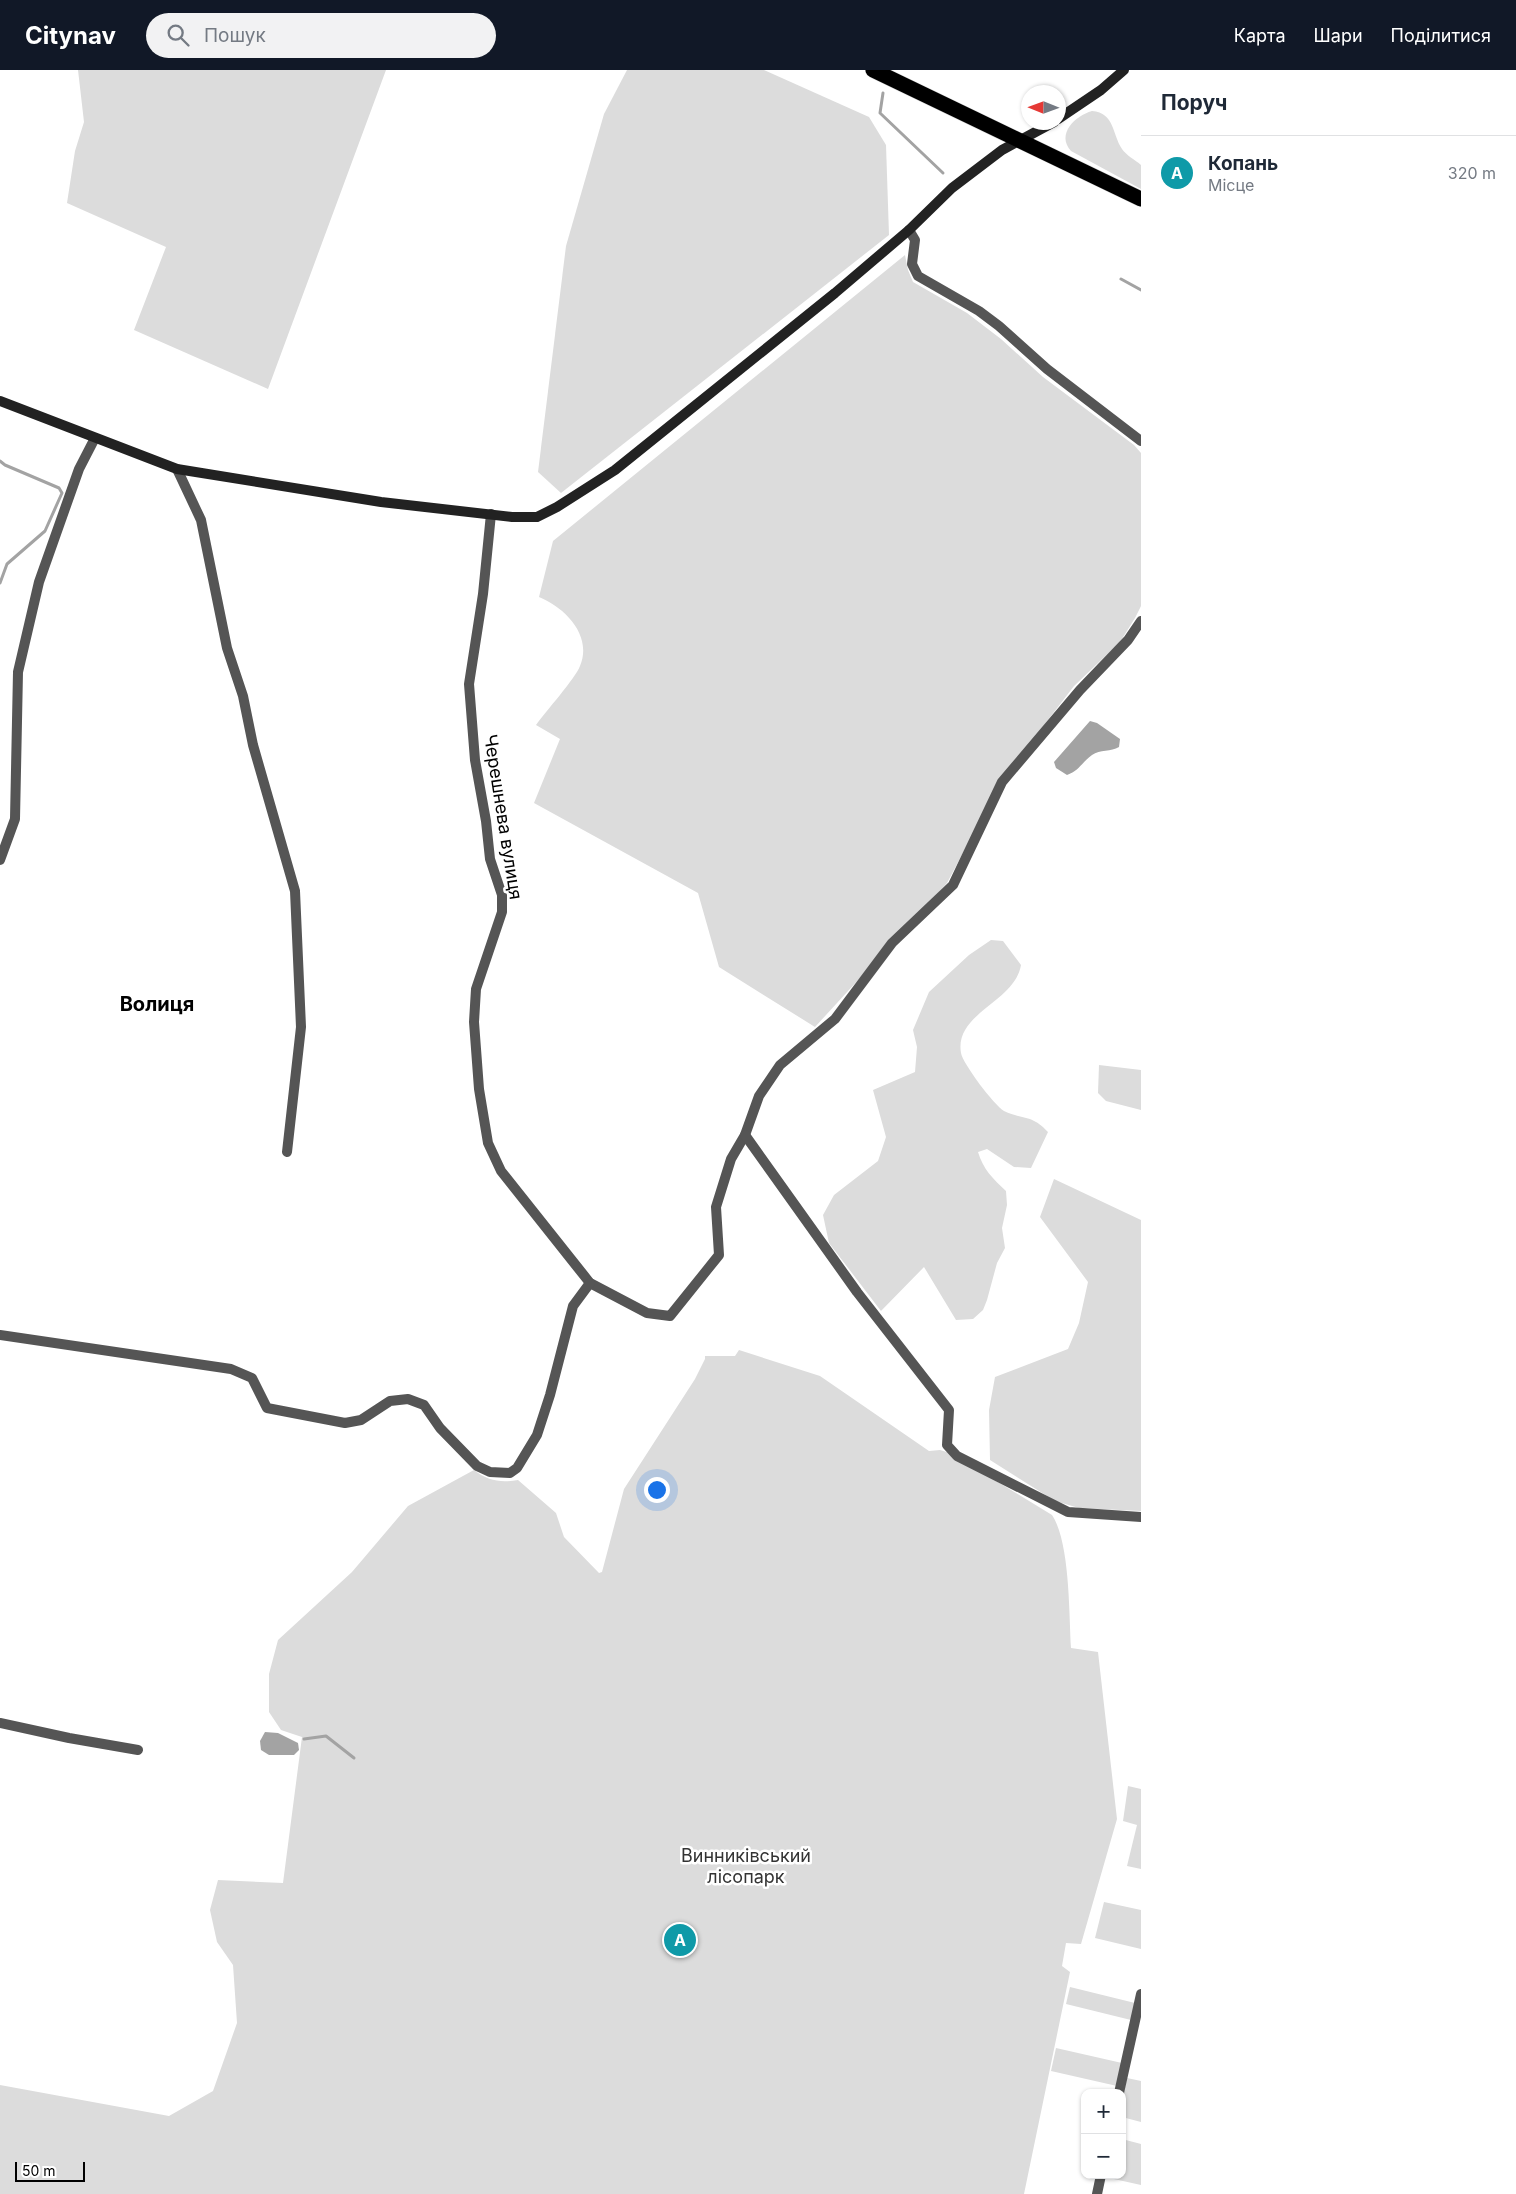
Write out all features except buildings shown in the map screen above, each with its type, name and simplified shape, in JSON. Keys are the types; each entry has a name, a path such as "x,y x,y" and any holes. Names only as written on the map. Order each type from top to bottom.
{"highway":[{"path":"874,70 1141,198"}],"street":[{"path":"1066,114 1101,90 1124,70"},
{"path":"0,401 178,469 381,502 537,517 557,507 615,470 828,299 909,230 952,188 1002,150 1023,141 1041,130"},
{"path":"909,230 915,240 912,264 918,276 979,311 999,326 1047,369 1141,441"},
{"path":"0,860 15,819 18,672 39,582 79,469 95,438"},
{"path":"178,469 200,520 227,648 243,696 253,745 295,891 301,1027 287,1152"},
{"name":"Черешнева вулиця","path":"492,514 483,594 469,684 475,760 486,821 490,859 502,895 502,912 476,989 474,1022 479,1089 488,1143 494,1159 541,1224 590,1282 647,1313 670,1316 719,1255 716,1207 731,1158 745,1135"},
{"path":"1141,621 1128,640 1080,690 1002,782 954,885 892,943 835,1018 780,1065 759,1096 745,1135 857,1292 949,1410 947,1445 956,1456 1068,1512 1141,1517"},
{"path":"0,1335 231,1369 252,1378 267,1408 345,1423 361,1420 390,1401 408,1399 424,1405 440,1428 477,1466 490,1472 502,1474 510,1473 516,1468 536,1435 550,1395 573,1306 590,1282"},
{"path":"0,1723 138,1750"},
{"path":"1120,2089 1141,1994"},
{"path":"1097,2194 1100,2179"}],"green space":[{"path":"78,70 386,70 268,389 134,330 166,247 67,203 75,151 84,122"},
{"path":"627,70 764,70 869,117 886,145 889,235 561,493 538,472 566,246 604,114"},
{"path":"1092,111 1105,116 1109,120 1122,149 1141,165 1141,189 1071,151 1067,145 1066,138 1070,126 1079,117"},
{"path":"905,255 913,282 967,313 1001,339 1043,377 1134,445 1141,453 1141,606 1120,642 1074,686 1001,781 947,883 815,1027 719,967 698,893 534,803 560,739 536,725 577,672 583,655 583,644 574,624 558,608 539,597 553,541"},
{"path":"991,940 1003,941 1021,965 1016,978 1008,989 975,1017 967,1028 961,1039 961,1053 973,1075 999,1107 1011,1114 1037,1122 1048,1132 1031,1168 1014,1167 987,1149 978,1152 989,1173 1006,1191 1007,1205 1002,1228 1005,1248 997,1263 983,1310 973,1319 956,1320 924,1267 881,1311 829,1243 823,1215 834,1195 878,1161 886,1137 873,1090 915,1072 917,1047 913,1030 929,992 969,955"},
{"path":"1099,1065 1141,1070 1141,1110 1106,1101 1098,1093"},
{"path":"1054,1179 1141,1220 1141,1511 1079,1508 1055,1501 990,1460 989,1410 995,1377 1068,1349 1079,1323 1088,1282 1040,1217"},
{"name":"Винниківський лісопарк","path":"739,1350 820,1376 929,1451 940,1450 950,1453 1052,1515 1058,1527 1068,1578 1071,1648 1098,1652 1117,1819 1081,1944 1066,1943 1062,1966 1070,1972 1024,2194 0,2194 0,2085 169,2116 213,2091 237,2023 233,1965 217,1942 210,1910 218,1880 283,1883 302,1737 281,1730 269,1712 269,1674 278,1640 352,1572 408,1506 474,1470 484,1477 495,1480 518,1480 556,1513 564,1537 599,1573 602,1572 624,1489 695,1379 705,1356 735,1356"},
{"path":"1128,1786 1141,1789 1141,1869 1127,1866 1137,1825 1123,1821"},
{"path":"1104,1902 1141,1910 1141,1949 1095,1938"},
{"path":"1070,1987 1135,2003 1131,2020 1066,2004"},
{"path":"1056,2048 1122,2063 1117,2086 1051,2071"},
{"path":"1127,2078 1141,2081 1141,2122 1126,2118 1125,2089"},
{"path":"1126,2140 1141,2144 1141,2185 1114,2179 1126,2179"}],"shaded area":[{"path":"1090,721 1097,723 1120,739 1119,747 1095,753 1075,771 1067,775 1056,768 1054,762"},
{"path":"265,1732 278,1733 298,1743 299,1750 294,1755 269,1755 261,1750 260,1741"}],"waterway":[{"path":"883,93 880,113 943,173"},
{"path":"1121,279 1141,290"},
{"path":"0,461 5,465 59,488 62,493 45,531 7,564 0,583"},
{"path":"304,1739 326,1736 354,1758"}],"place":[{"name":"Копань","path":"680,1940"}],"district":[{"name":"Волиця","path":"157,1004"}]}
